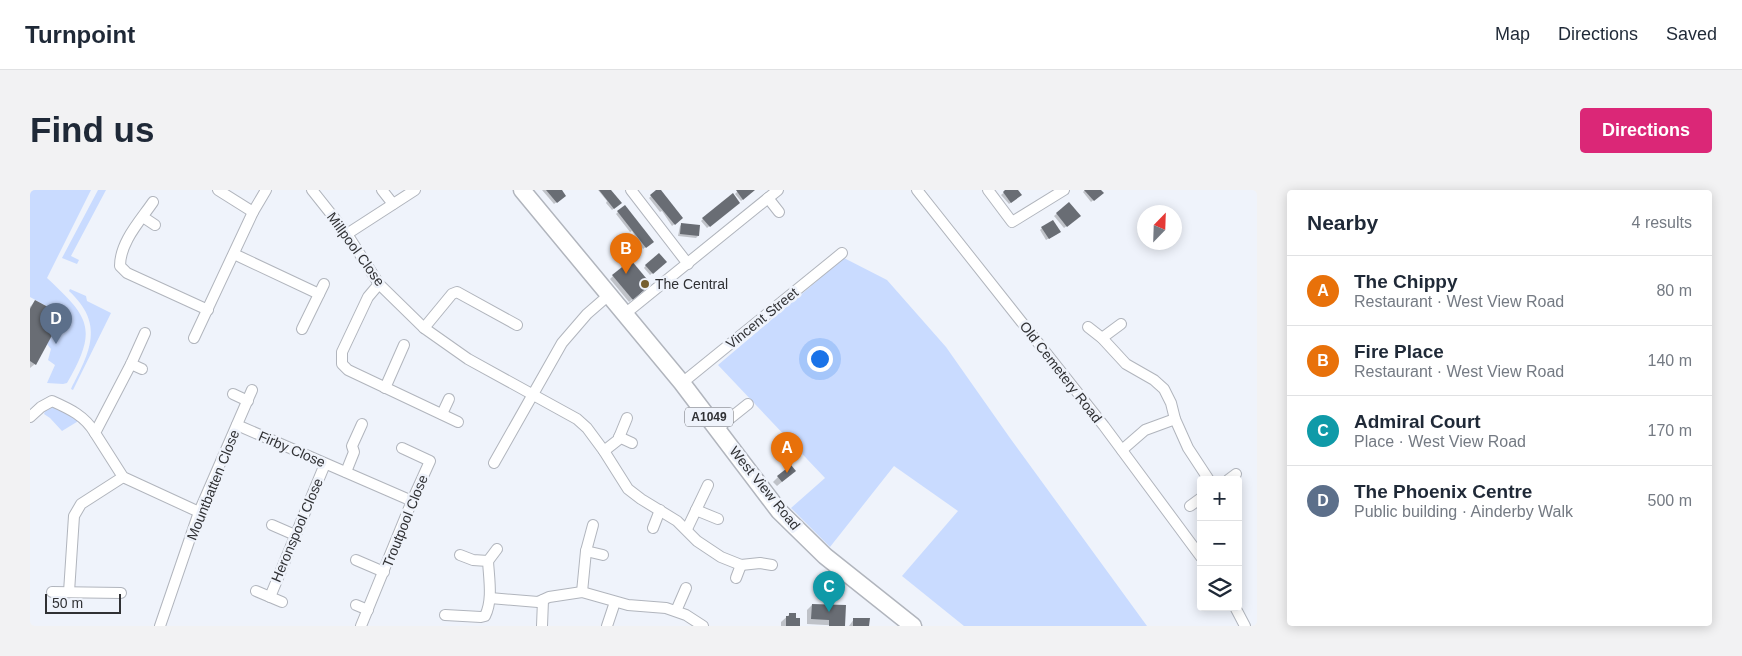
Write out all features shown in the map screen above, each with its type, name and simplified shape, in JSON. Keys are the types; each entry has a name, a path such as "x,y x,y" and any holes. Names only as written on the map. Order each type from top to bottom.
{"main road":[{"name":"West View Road","path":"522,190 626,313 718,428 779,511 825,556 914,626"}],"street":[{"path":"218,190 253,212"},
{"path":"194,338 253,212 266,190"},
{"name":"Millpool Close","path":"312,190 347,234 379,284 424,328 468,359 577,419 587,428 604,451 628,489 677,521 697,541 721,556 741,565"},
{"path":"382,190 393,204"},
{"path":"347,234 415,190"},
{"path":"631,190 688,264"},
{"path":"626,313 778,190"},
{"name":"Old Cemetery Road","path":"917,190 1122,450 1197,552"},
{"path":"988,190 1012,222 1064,190"},
{"path":"768,198 779,212"},
{"path":"153,202 130,235 122,252 120,266 127,273 208,310"},
{"path":"143,217 156,225"},
{"name":"Vincent Street","path":"682,383 842,253"},
{"path":"234,254 319,294"},
{"path":"302,329 324,284"},
{"path":"379,284 368,298 342,352 342,364 348,370 458,422"},
{"path":"424,328 452,294 457,292 516,325"},
{"path":"494,463 562,343 587,314 610,294"},
{"path":"1102,338 1121,324"},
{"path":"1088,327 1102,338 1126,364 1160,384 1168,396 1175,419 1188,448 1206,476"},
{"path":"95,433 145,333"},
{"path":"385,388 404,345"},
{"path":"131,364 142,369"},
{"name":"Mountbatten Close","path":"160,626 199,512 252,390"},
{"path":"233,394 248,400"},
{"path":"442,414 448,399"},
{"path":"30,417 52,400 85,419 123,477 199,512"},
{"path":"718,428 748,404"},
{"path":"604,451 614,444 619,437 627,418"},
{"path":"1122,450 1146,430 1175,419"},
{"path":"346,472 354,452 352,446 362,424"},
{"name":"Firby Close","path":"237,425 412,501"},
{"path":"619,437 632,443"},
{"name":"Troutpool Close","path":"361,626 430,461 402,448"},
{"name":"Heronspool Close","path":"270,597 326,464"},
{"path":"69,592 74,516 80,506 123,477"},
{"path":"687,529 708,486"},
{"path":"1190,506 1197,501"},
{"path":"654,528 660,510"},
{"path":"696,510 718,519"},
{"path":"272,525 295,535"},
{"path":"582,592 586,551 593,525"},
{"path":"445,615 485,616 490,598 488,561 497,549"},
{"path":"586,551 603,555"},
{"path":"460,555 473,560 488,561"},
{"path":"356,560 384,572"},
{"path":"736,578 741,565 760,562 772,565"},
{"path":"676,611 686,588"},
{"path":"256,591 282,602"},
{"path":"52,592 120,593"},
{"path":"490,598 538,602 549,597 582,592 628,605 656,606 676,611 696,620 703,626"},
{"path":"542,626 543,600"},
{"path":"607,626 614,602"},
{"path":"356,605 368,610"},
{"path":"1237,611 1245,626"}],"shaded area":[{"path":"30,190 91,190 47,278 73,304 85,325 86,337 83,349 67,383 63,384 47,383 55,365 48,360 51,349 47,344 63,315 30,297"},
{"path":"98,190 106,190 71,256 79,260 77,264 62,258"},
{"path":"844,258 887,280 946,347 1147,626 964,626 902,576 958,511 894,466 830,547 791,508 825,478 718,365"},
{"path":"70,289 86,296 87,301 111,313 73,390 71,389 84,363 91,338 87,315 80,303 69,291"},
{"path":"55,406 80,420 62,431 44,414 45,411"}],"building":[{"path":"546,190 562,190 566,196 557,203"},
{"path":"599,190 611,190 622,203 614,209"},
{"path":"656,190 661,190 683,218 675,225 650,195"},
{"path":"736,190 755,190 743,200"},
{"path":"1005,190 1018,190 1022,195 1011,203 1003,192"},
{"path":"1084,190 1101,190 1104,193 1094,201"},
{"path":"733,193 740,203 710,227 702,218"},
{"path":"1069,202 1081,216 1067,227 1056,213"},
{"path":"625,205 654,242 646,248 617,211"},
{"path":"1053,220 1061,232 1049,239 1041,227"},
{"path":"681,223 700,225 699,236 680,234"},
{"path":"659,253 667,262 653,274 645,265"},
{"path":"631,260 651,284 633,300 612,275"},
{"path":"35,300 63,315 36,365 30,361 30,309"},
{"path":"791,465 796,471 782,482 777,476"},
{"path":"812,604 846,605 845,626 829,626 829,620 811,619"},
{"path":"789,613 796,613 796,618 800,618 800,626 786,626 786,616 789,616"},
{"path":"853,618 870,618 869,626 853,626"}],"place":[{"name":"Fire Place","path":"626,274"},
{"name":"The Central","path":"645,284"},
{"name":"The Phoenix Centre","path":"56,344"},
{"name":"The Chippy","path":"787,473"},
{"name":"Admiral Court","path":"829,612"}]}
